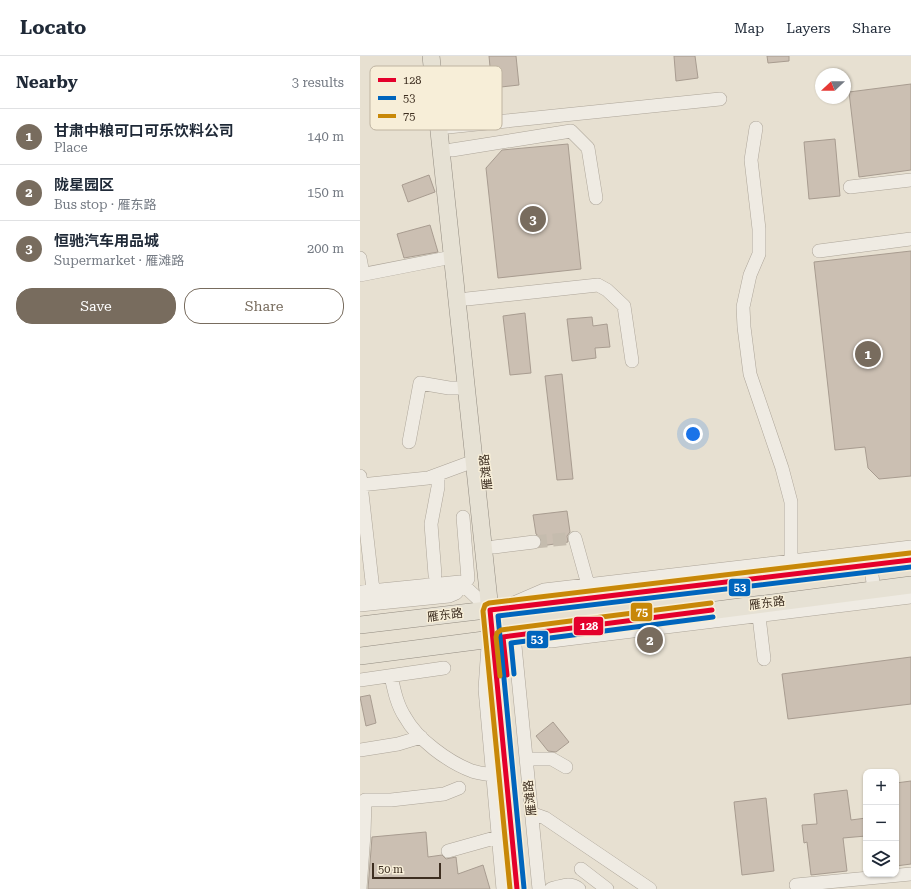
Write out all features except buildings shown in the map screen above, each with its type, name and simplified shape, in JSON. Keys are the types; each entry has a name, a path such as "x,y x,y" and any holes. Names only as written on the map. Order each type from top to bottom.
{"main road":[{"name":"雁滩路","path":"431,56 433,66"},
{"name":"雁滩路","path":"442,56 442,66"},
{"name":"雁滩路","path":"444,130 452,257 474,461 499,638 528,889"},
{"name":"雁滩路","path":"445,130 452,150 494,547 495,609"},
{"name":"雁东路","path":"360,625 495,609 590,591 870,558 911,560"},
{"name":"雁东路","path":"360,656 499,638 758,610 874,589 911,585"},
{"name":"雁滩路","path":"499,638 517,889"}],"street":[{"path":"502,121 720,99"},
{"path":"756,128 751,160 759,229 759,254 750,276 743,307 744,327 750,374 782,468 791,502 791,568"},
{"path":"452,150 570,131 588,148 596,198"},
{"path":"850,187 911,180"},
{"path":"819,251 911,239"},
{"path":"360,258 362,274 452,257"},
{"path":"467,299 598,285 607,290 624,306 632,361"},
{"path":"409,442 420,383 449,388 466,388"},
{"path":"474,461 428,478 361,482 366,591 460,582 495,609"},
{"path":"435,575 431,524 438,487 438,475"},
{"path":"360,605 450,596 456,593 468,579 463,517"},
{"path":"575,538 590,591"},
{"path":"494,547 534,542"},
{"path":"874,589 870,558 911,547"},
{"path":"764,659 758,610 911,597"},
{"name":"雁滩路","path":"499,638 526,759 538,889"},
{"name":"雁滩路","path":"499,638 485,689 503,889"},
{"path":"360,680 444,668"},
{"path":"391,676 395,695 405,717 421,737 444,756 472,771 493,775"},
{"path":"360,750 398,744 421,737"},
{"path":"526,759 552,759 566,767"},
{"path":"360,889 365,800 391,800 444,794 459,788"},
{"path":"531,813 545,818 650,889"},
{"path":"448,851 498,837"},
{"path":"581,869 607,889"},
{"path":"796,885 911,874"},
{"path":"551,889 565,885 574,886 579,889"}],"tunnel":[{"path":"534,542 575,538"}],"transit line":[{"name":"75","path":"510,889 483,611 485,605 489,603 910,553"},
{"name":"128","path":"517,889 490,610 911,560"},
{"name":"53","path":"524,888 498,616 911,567"},
{"name":"75","path":"500,676 496,637 497,633 501,630 711,603"},
{"name":"128","path":"507,675 503,637 712,610"},
{"name":"53","path":"514,674 511,643 713,617"}],"place":[{"name":"恒驰汽车用品城","path":"533,219"},
{"name":"甘肃中粮可口可乐饮料公司","path":"868,354"},
{"name":"陇星园区","path":"650,640"}]}
